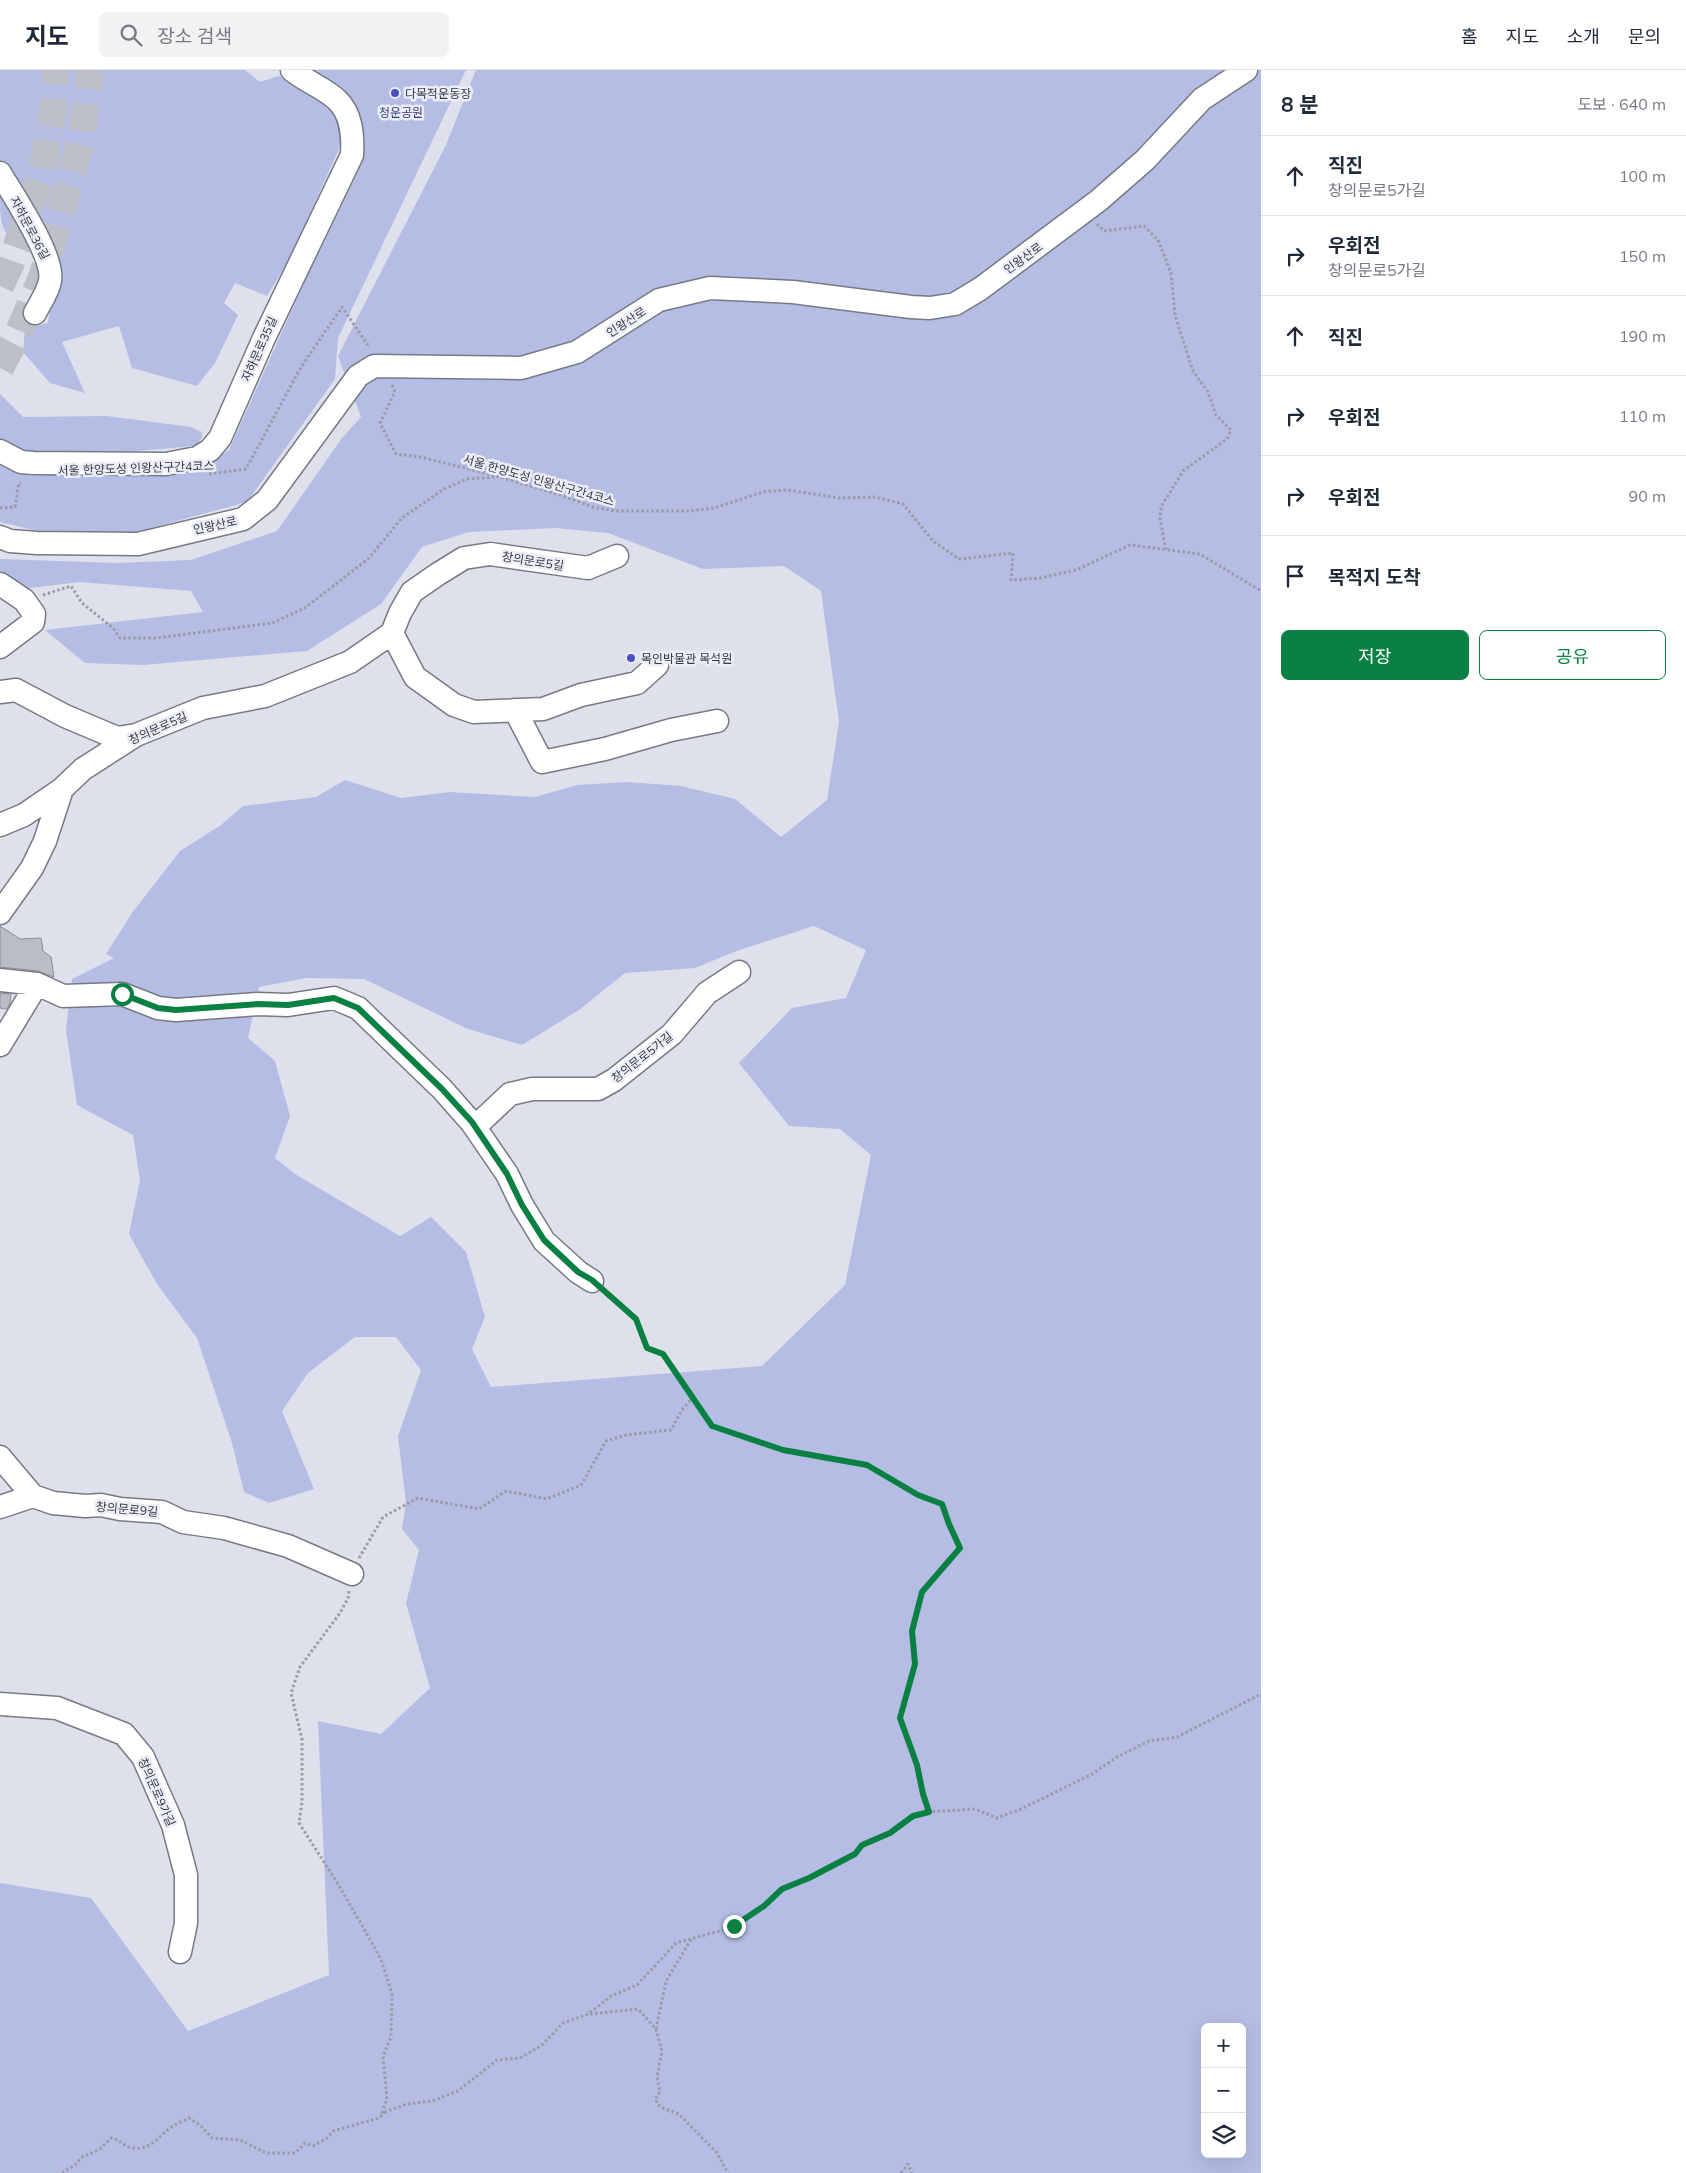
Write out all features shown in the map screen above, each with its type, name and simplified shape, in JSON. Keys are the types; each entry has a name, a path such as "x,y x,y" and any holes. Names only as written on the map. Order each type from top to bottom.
{"street":[{"name":"자하문로35길","path":"0,451 21,462 33,463 166,464 197,458 210,450 220,438 267,330 352,154 351,126 346,112 337,100 292,70"},
{"name":"인왕산로","path":"0,537 10,541 37,543 138,544 243,519 267,500 358,376 374,366 521,368 577,352 659,300 710,288 793,292 911,307 930,308 954,304 980,289 1098,201 1145,160 1202,99 1246,70"},
{"name":"자하문로36길","path":"0,173 34,230 50,266 50,282 35,313"},
{"name":"창의문로5길","path":"0,913 32,868 45,841 62,789 83,769 136,736 203,708 264,696 350,662 392,633 400,613 412,592 464,558 490,554 588,568 617,556"},
{"path":"0,584 24,600 34,614 33,622 0,647"},
{"path":"392,633 415,677 454,705 474,712 542,709 581,695 637,683 657,665"},
{"path":"0,692 16,690 65,716 117,738 136,736"},
{"path":"515,710 542,762 605,749 671,730 717,721"},
{"path":"0,825 24,815 62,789"},
{"name":"창의문로5가길","path":"475,1127 510,1094 532,1089 598,1089 614,1080 672,1034 707,993 739,972"},
{"path":"0,980 38,984 63,996 122,994 158,1008 176,1010 258,1004 288,1005 334,998 358,1008 442,1089 475,1127 507,1174 522,1205 544,1240 578,1272 592,1280"},
{"path":"0,1045 38,984"},
{"path":"0,1457 33,1496 0,1507"},
{"name":"창의문로9길","path":"33,1496 53,1503 85,1506 101,1505 120,1509 162,1512 183,1522 224,1528 288,1546 351,1574"},
{"name":"창의문로9가길","path":"0,1704 57,1708 124,1734 143,1756 174,1825 186,1875 186,1923 180,1952"}],"path":[{"path":"1104,232 1144,226 1158,240 1171,273 1175,315 1192,371 1208,392 1216,415 1231,430 1227,439 1183,471 1161,507 1160,519 1166,550"},
{"name":"서울 한양도성 인왕산구간4코스","path":"202,474 228,473 246,469 301,367 342,306 384,366 395,392 380,423 396,454 422,457 500,477 615,511 689,511 706,509 763,492 786,490 840,498 876,497 903,504 933,540 959,559 1013,553 1010,580 1040,578 1076,570 1130,545 1200,554 1261,591"},
{"path":"36,596 71,586 82,603 112,628 120,638 156,638 272,623 305,608 368,559 402,518 444,489 467,479 500,477"},
{"path":"0,508 15,507 18,483 28,482"},
{"path":"592,1280 636,1319 647,1348 663,1354 712,1426 783,1450 867,1465 918,1495 942,1504 960,1548 922,1592 912,1631 915,1664 900,1718 917,1765 929,1812"},
{"path":"385,2112 382,2113 386,2099 383,2056 391,2037 392,1994 382,1962 371,1941 338,1884 298,1823 302,1802 302,1739 292,1693 300,1667 340,1613 348,1598 351,1574 383,1517 418,1498 479,1509 506,1491 547,1499 581,1485 606,1441 626,1435 671,1430 682,1410 693,1397"},
{"path":"588,2014 611,1996 637,1985 676,1942 734,1926 764,1906 782,1889 809,1878 855,1854 862,1845 890,1833 913,1816 929,1812 975,1809 997,1818 1021,1809 1085,1777 1116,1757 1149,1742 1177,1737 1261,1694"},
{"path":"656,2030 666,1982 693,1937"},
{"path":"62,2173 75,2165 82,2157 100,2149 111,2138 118,2139 128,2147 143,2149 152,2145 176,2124 189,2118 200,2125 212,2138 240,2140 266,2153 294,2153 305,2143 314,2146 341,2128 357,2126 379,2118 385,2112 407,2104 432,2101 458,2091 497,2060 520,2058 541,2046 563,2024 588,2014 638,2009 656,2030 662,2052 657,2077 660,2092 655,2099 660,2107 679,2114 695,2132 708,2142 717,2153 728,2173"},
{"path":"901,2173 908,2164 912,2173"}],"green space":[{"path":"0,70 245,70 260,82 279,76 315,96 332,111 338,121 340,134 339,149 289,260 267,296 235,283 224,303 238,315 215,363 197,386 132,368 119,326 62,342 85,393 50,383 23,352 25,328 48,323 56,269 0,164"},
{"name":"청운공원","path":"306,70 466,70 338,338 335,379 247,502 136,532 47,533 0,522 0,464 30,476 87,472 194,473 229,450 304,283 359,170 359,114 351,101"},
{"path":"476,70 1261,70 1261,2173 0,2173 0,1883 91,1898 188,2031 329,1975 318,1721 381,1734 430,1688 406,1603 419,1550 402,1529 406,1502 398,1436 421,1370 396,1337 355,1337 308,1373 282,1411 314,1489 269,1503 244,1492 232,1443 197,1338 157,1284 129,1234 140,1180 133,1135 77,1105 66,1030 72,979 114,958 106,954 132,913 180,851 221,825 243,806 316,797 345,780 401,798 450,792 535,797 577,785 627,782 681,786 735,799 781,837 827,800 839,722 821,591 784,566 703,569 608,533 555,528 469,532 422,547 381,604 307,651 143,665 85,663 45,630 203,612 191,591 80,582 0,590 0,559 117,563 191,560 277,531 342,438 361,417 338,356 446,145","holes":["814,926 866,950 846,998 792,1008 739,1063 789,1126 840,1129 871,1155 845,1285 762,1366 491,1387 472,1349 485,1317 466,1252 431,1217 400,1236 295,1174 275,1158 290,1116 275,1061 248,1038 259,987 306,978 364,979 468,1029 522,1045 579,1010 625,973 695,968 739,950"]},
{"path":"0,192 31,249 30,252 27,252 11,239 3,228 0,213"},
{"path":"0,394 23,417 107,416 191,427 202,432 202,438 195,446 114,453 25,453 0,440"}],"building":[{"path":"0,926 20,939 41,938 43,951 51,957 54,977 38,971 0,967"},
{"path":"0,993 11,994 7,1009 0,1008"}],"tunnel":[{"path":"0,286 10,265 42,174 54,102 56,70"},
{"path":"0,368 19,332 43,275 81,141 90,70"}],"place":[{"name":"다목적운동장","path":"395,93"},
{"name":"목인박물관 목석원","path":"631,658"}],"route":[{"path":"122,994 158,1008 176,1010 258,1004 288,1005 334,998 358,1008 442,1089 472,1122 507,1174 522,1205 544,1240 578,1272 592,1280 636,1319 647,1348 663,1354 712,1426 783,1450 867,1465 918,1495 942,1504 960,1548 922,1592 912,1631 915,1664 900,1718 917,1765 929,1812 913,1816 890,1833 862,1845 855,1854 809,1878 782,1889 764,1906 734,1926"}]}
